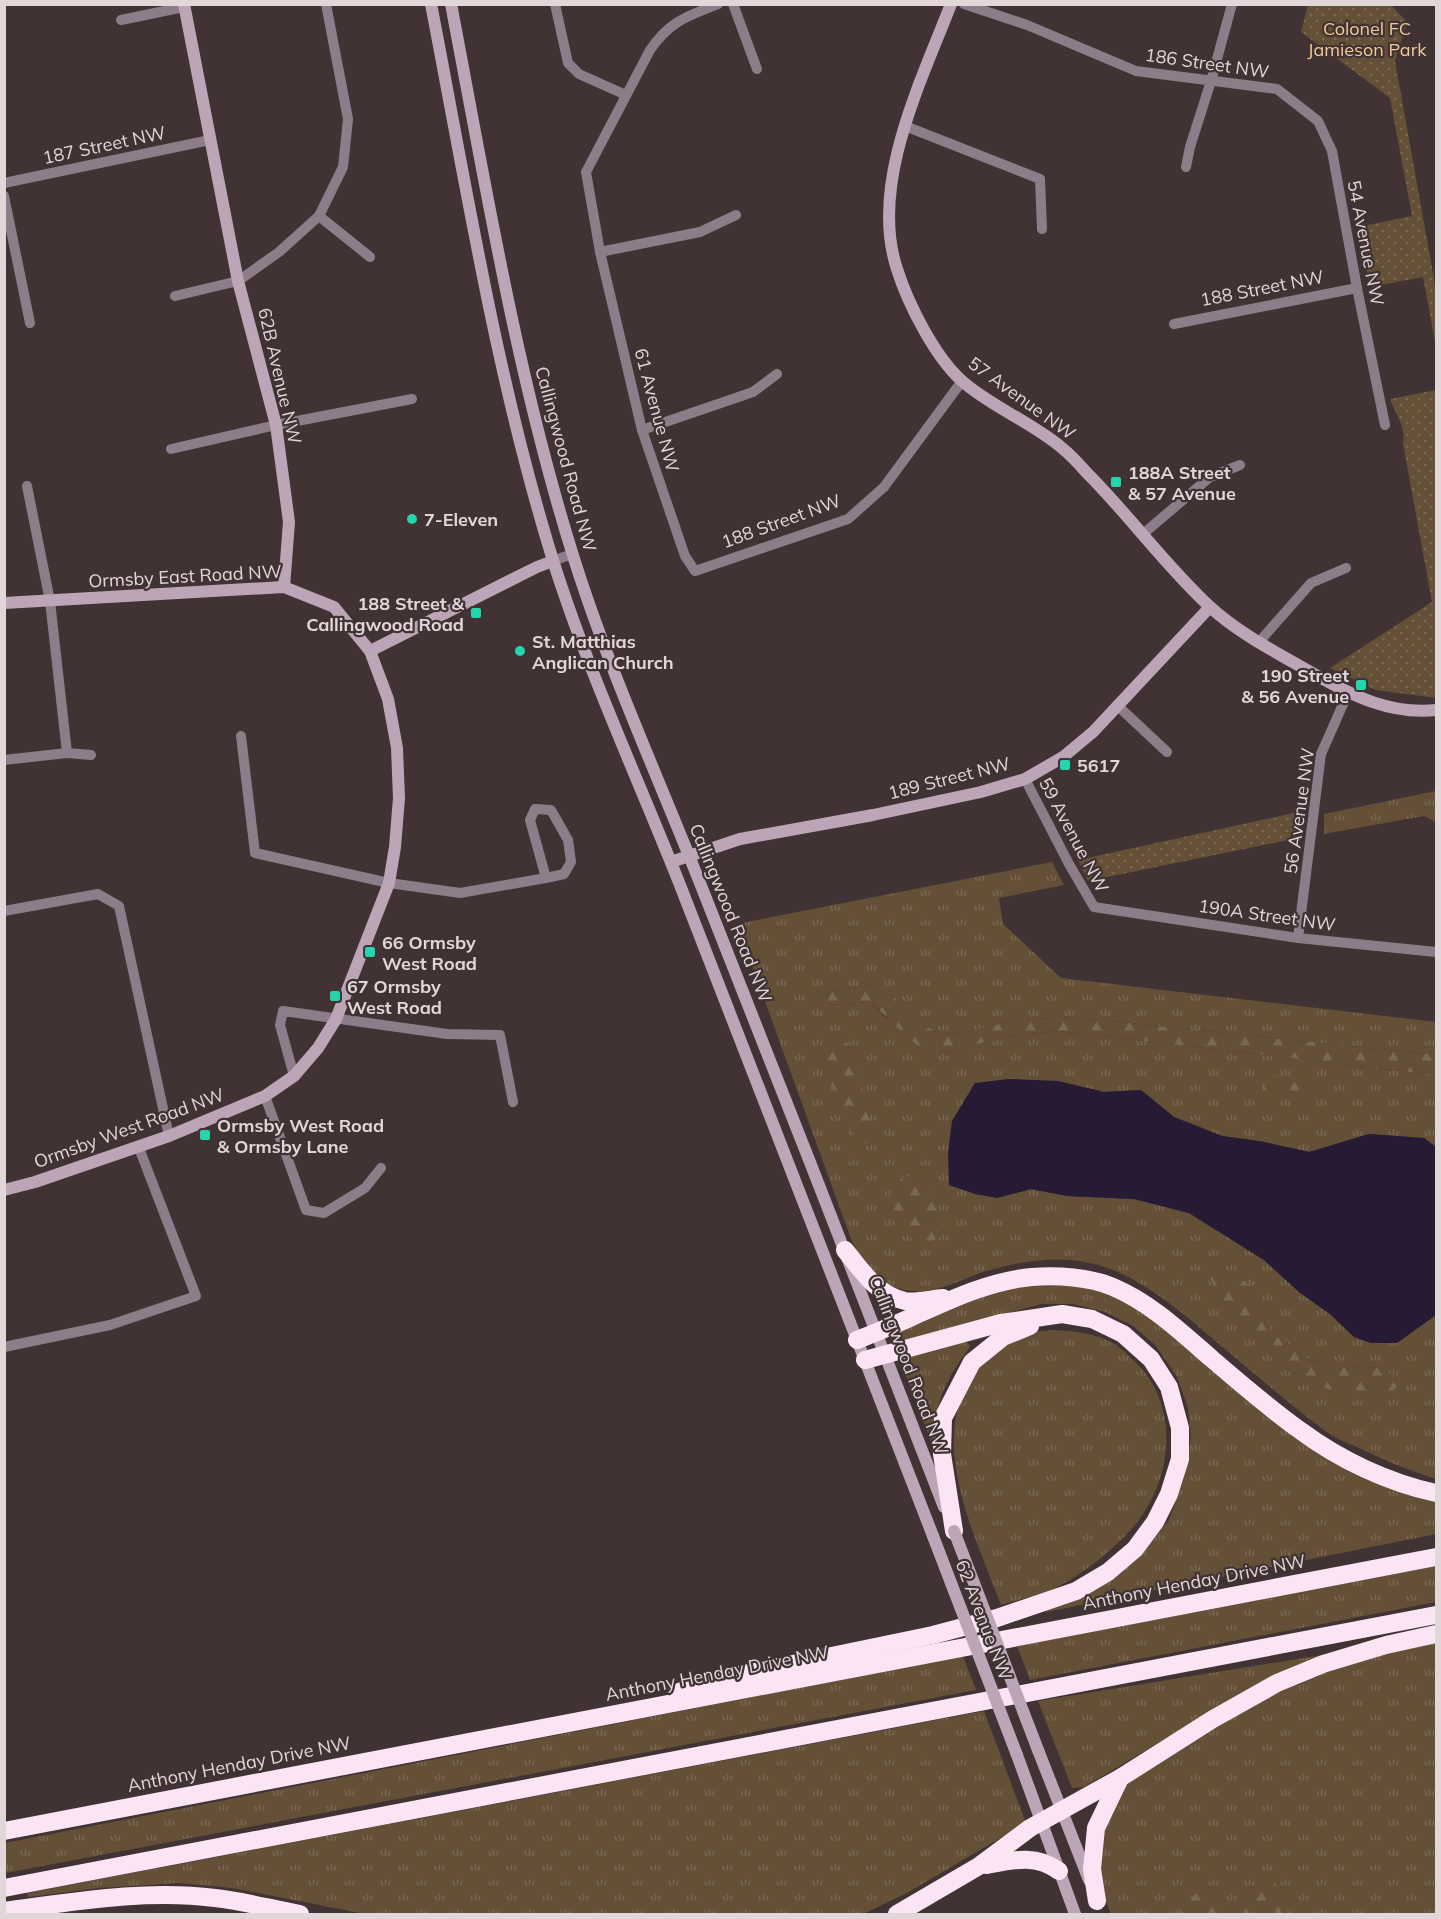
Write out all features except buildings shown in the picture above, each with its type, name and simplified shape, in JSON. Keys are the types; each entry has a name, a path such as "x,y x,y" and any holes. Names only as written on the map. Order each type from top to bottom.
{"highway":[{"path":"845,1250 872,1283 884,1293 907,1301 954,1297"},
{"path":"857,1340 954,1297 1000,1283 1032,1277 1080,1279 1112,1287 1158,1313 1251,1392 1336,1455 1421,1490 1437,1493"},
{"path":"954,1531 942,1454 944,1418 959,1385 972,1362 1003,1337 1062,1314"},
{"path":"619,1713 711,1681 921,1637 997,1618 1076,1591 1108,1572 1135,1550 1155,1522 1169,1494 1180,1459 1180,1428 1169,1387 1151,1359 1124,1334 1092,1319 1062,1314 1001,1323 865,1360"},
{"name":"Anthony Henday Drive NW","path":"4,1831 1437,1557"},
{"path":"4,1888 1437,1615"},
{"path":"897,1914 979,1866 1029,1828 1120,1778 1213,1719 1277,1683 1323,1664 1386,1645 1437,1634"},
{"path":"1099,1908 1092,1869 1095,1828 1120,1778"},
{"path":"979,1866 1020,1858 1040,1860 1059,1871"},
{"path":"4,1911 110,1899 177,1896 215,1898 300,1914"}],"main road":[{"name":"Callingwood Road NW","path":"430,4 505,384 553,561 591,668 671,862 857,1340"},
{"name":"Callingwood Road NW","path":"451,4 522,368 572,554 612,664 886,1354 1062,1810"},
{"name":"57 Avenue NW","path":"951,4 905,126 891,181 889,230 896,268 916,318 935,348 962,381 1062,447 1110,496 1210,607 1259,642 1348,693 1404,711 1437,710"},
{"name":"62B Avenue NW","path":"184,6 238,281 276,425 289,522 284,587"},
{"path":"370,651 553,561"},
{"name":"Ormsby East Road NW","path":"4,603 284,587 334,607 370,651"},
{"name":"189 Street NW","path":"671,862 740,839 873,815 981,792 1025,778 1063,757 1094,732 1210,607"},
{"name":"Ormsby West Road NW","path":"4,1190 139,1148 265,1096 294,1076 318,1048 336,1019 389,883 395,847 399,798 397,748 388,699 370,651"},
{"name":"62 Avenue NW","path":"857,1340 1017,1755 1075,1914"},
{"path":"1062,1810 1099,1908"}],"street":[{"path":"175,296 238,281 279,252 319,216 343,167 348,119 326,4"},
{"path":"555,4 568,63 579,74 626,95 662,32 683,18 718,4"},
{"path":"733,4 757,69"},
{"name":"186 Street NW","path":"964,4 1027,25 1136,71 1277,89"},
{"path":"1186,167 1232,4"},
{"name":"62B Avenue NW","path":"121,20 184,6"},
{"name":"54 Avenue NW","path":"1277,89 1318,121 1332,151 1357,288 1386,424"},
{"name":"61 Avenue NW","path":"626,95 586,172 600,252 642,430 684,556 695,571"},
{"path":"905,126 1040,179 1042,229"},
{"name":"187 Street NW","path":"4,183 210,140"},
{"path":"4,196 30,323"},
{"path":"600,252 700,232 736,215"},
{"path":"319,216 370,257"},
{"name":"188 Street NW","path":"1174,324 1357,288"},
{"path":"642,430 753,393 777,374"},
{"name":"188 Street NW","path":"695,571 848,519 884,487 962,381"},
{"path":"171,449 276,425 411,399"},
{"path":"1143,534 1210,477 1240,465"},
{"path":"27,486 50,601 67,753"},
{"path":"553,561 572,554"},
{"path":"1259,642 1311,583 1346,568"},
{"name":"56 Avenue NW","path":"1298,938 1321,754 1348,693"},
{"path":"1119,707 1167,752"},
{"path":"241,736 255,853 389,883 460,893 546,878 564,874 571,862 568,840 551,810 536,809 530,820 546,878"},
{"path":"4,760 67,753 91,755"},
{"name":"59 Avenue NW","path":"1025,778 1094,907"},
{"path":"4,911 98,894 119,906 169,1136"},
{"name":"190A Street NW","path":"1094,907 1298,938 1437,952"},
{"path":"294,1076 280,1025 283,1011 447,1034 500,1035 513,1102"},
{"path":"265,1096 306,1210 324,1213 365,1188 381,1168"},
{"path":"4,1347 110,1325 196,1296 139,1148"}],"green space":[{"name":"Colonel FC Jamieson Park","path":"1308,5 1391,5 1407,22 1395,61 1436,290 1436,347 1423,277 1370,287 1358,227 1412,216 1390,98 1301,32"},
{"path":"1436,390 1436,698 1376,690 1330,668 1432,602 1403,444 1403,431 1390,399"},
{"path":"1436,791 1436,822 1424,816 1324,834 1324,814"},
{"path":"1303,811 1298,838 1088,881 1078,860"},
{"path":"1052,862 1064,885 999,898 1003,924 1061,978 1436,1022 1436,1055 1073,1017 1015,1020 964,1033 940,1034 913,1019 894,997 869,985 826,993 829,1005 870,1002 885,1017 942,1054 1007,1036 1059,1031 1436,1075 1436,1147 1424,1138 1369,1134 1310,1152 1222,1136 1174,1117 1141,1090 1104,1092 1058,1081 997,1198 1031,1189 1067,1196 1134,1199 1189,1213 1264,1260 1299,1292 1330,1314 1354,1337 1371,1343 1397,1343 1436,1315 1436,1479 1386,1460 1328,1433 1166,1301 1128,1277 1109,1269 1077,1261 1036,1261 983,1272 938,1289 916,1291 903,1290 882,1280 864,1262 851,1239 737,924","holes":["848,1044 870,1116 870,1137 854,1139 828,1075","1248,1285 1257,1311 1274,1333 1309,1360 1382,1368 1311,1385 1278,1362 1217,1294"]},
{"path":"869,985 894,997 913,1019 940,1034 964,1033 1015,1020 1073,1017 1436,1055 1436,1075 1059,1031 1007,1036 942,1054 920,1048 870,1002 829,1005 826,993"},
{"path":"832,1029 848,1044 861,1083 870,1116 870,1137 865,1144 854,1139 828,1075 823,1034"},
{"path":"1273,1075 1291,1077 1319,1086 1320,1093 1290,1095 1263,1090 1262,1082"},
{"path":"913,1175 929,1190 947,1230 929,1242 906,1235 895,1223 889,1209 891,1197 901,1178"},
{"path":"1229,1272 1249,1285 1257,1311 1274,1333 1309,1360 1382,1368 1402,1381 1393,1391 1353,1395 1311,1385 1278,1362 1217,1294 1209,1275"},
{"path":"1072,1283 1111,1293 1150,1317 1304,1439 1436,1498 1436,1534 1046,1612 1045,1609 1146,1547 1169,1520 1183,1481 1191,1437 1188,1408 1177,1377 1156,1346 1133,1326 1105,1312 1073,1304 1041,1304 903,1342 897,1341 894,1335 897,1331 993,1293 1032,1285"},
{"path":"1053,1330 1085,1333 1115,1344 1148,1377 1159,1398 1165,1421 1166,1444 1163,1468 1156,1491 1145,1512 1130,1531 1104,1556 1053,1589 1001,1605 969,1522 961,1492 955,1462 954,1433 959,1405 970,1378 994,1351 1018,1337 1033,1332"},
{"path":"964,1341 970,1347 953,1372 942,1394 933,1447 901,1362 902,1358"},
{"path":"1436,1566 1436,1602 1030,1680 1017,1646"},
{"path":"1436,1643 1436,1914 1286,1914 1286,1894 1252,1887 1243,1914 1219,1914 1179,1906 1180,1914 1111,1914 1101,1884 1099,1844 1102,1830 1115,1801 1138,1774 1254,1705 1295,1684 1354,1662"},
{"path":"1353,1650 1234,1698 1084,1787 1072,1788 1038,1701"},
{"path":"963,1656 976,1690 5,1873 5,1843"},
{"path":"984,1711 1026,1823 907,1893 863,1914 365,1914 232,1888 179,1883 99,1888 28,1897 27,1893"},
{"path":"1271,1880 1286,1894 1286,1914 1243,1914 1252,1887"},
{"path":"1197,1893 1213,1900 1219,1914 1180,1914 1179,1906"}],"shaded area":[{"path":"1009,1079 1058,1081 1104,1092 1141,1090 1174,1117 1222,1136 1309,1152 1369,1134 1424,1138 1436,1147 1436,1315 1397,1343 1371,1343 1354,1337 1330,1314 1299,1292 1264,1260 1189,1213 1134,1199 1067,1196 1031,1189 997,1198 975,1194 949,1185 948,1153 952,1121 975,1083"}],"place":[{"name":"188A Street & 57 Avenue","path":"1116,482"},
{"name":"7-Eleven","path":"412,519"},
{"name":"188 Street & Callingwood Road","path":"476,613"},
{"name":"St. Matthias Anglican Church","path":"520,651"},
{"name":"190 Street & 56 Avenue","path":"1361,685"},
{"name":"5617","path":"1065,765"},
{"name":"66 Ormsby West Road","path":"370,952"},
{"name":"67 Ormsby West Road","path":"335,996"},
{"name":"Ormsby West Road & Ormsby Lane","path":"205,1135"}]}
